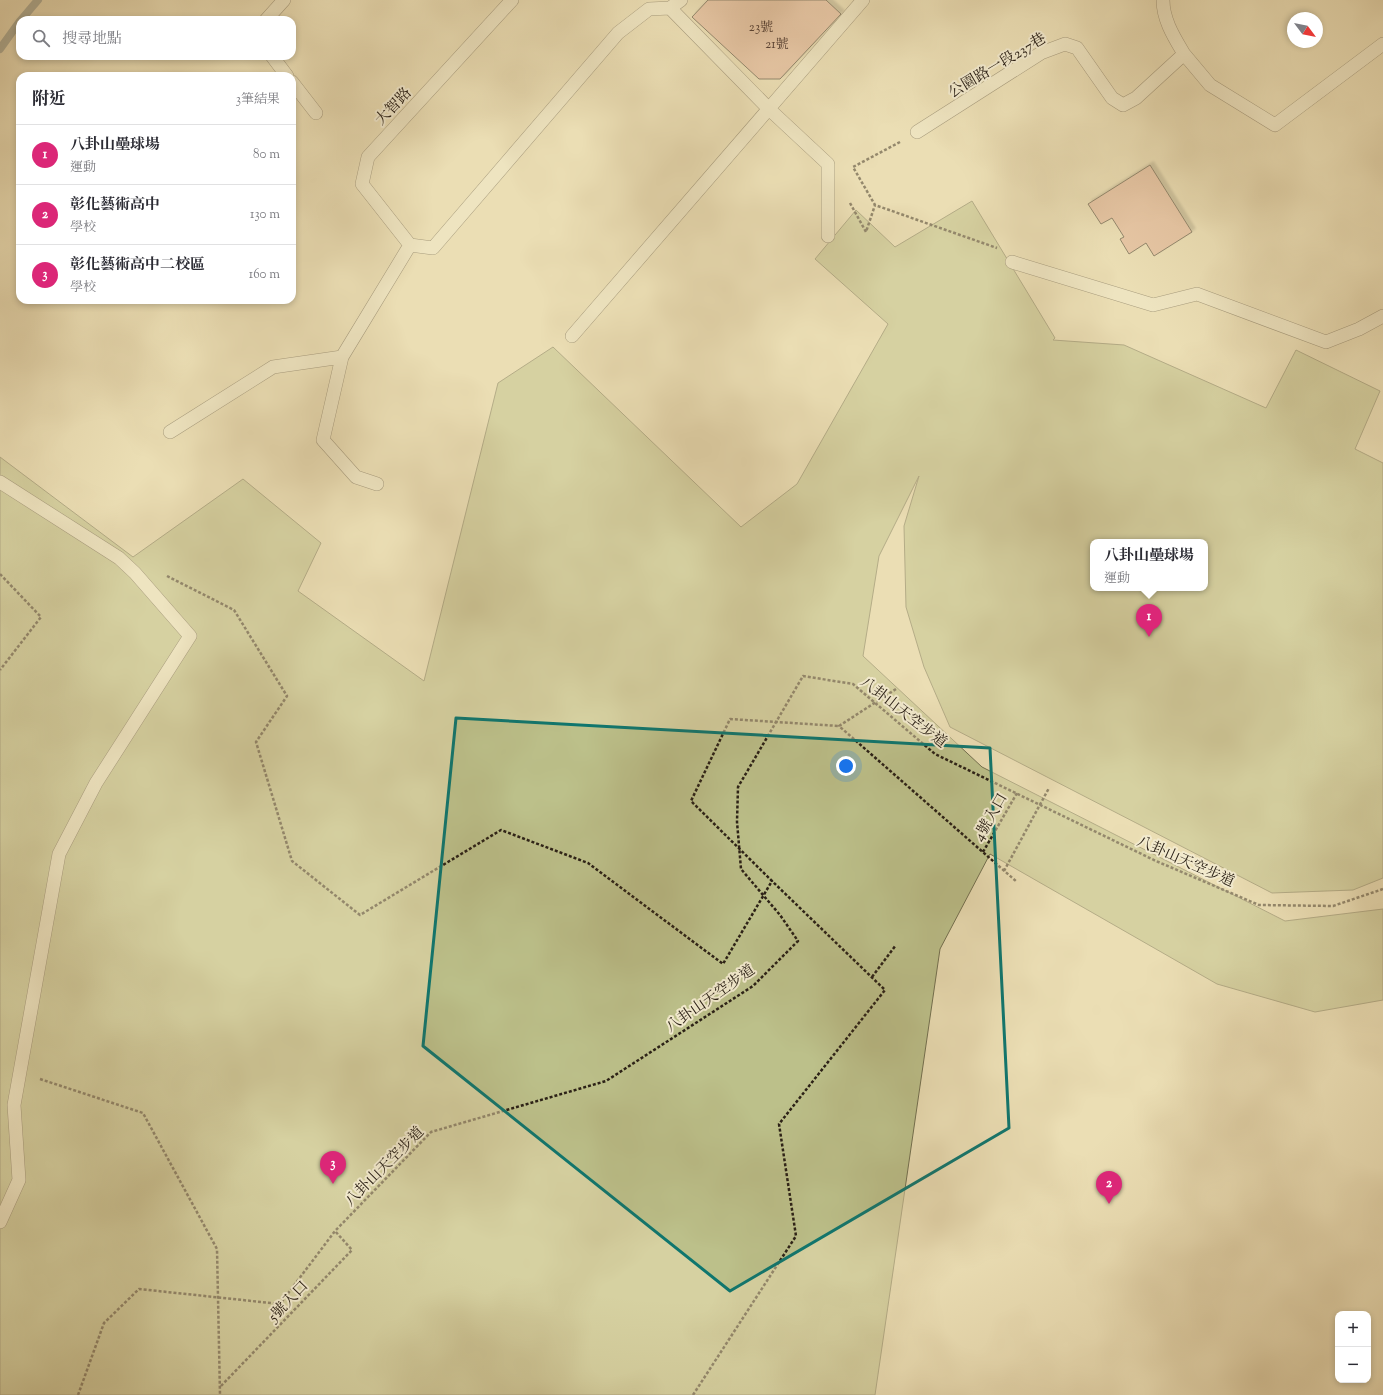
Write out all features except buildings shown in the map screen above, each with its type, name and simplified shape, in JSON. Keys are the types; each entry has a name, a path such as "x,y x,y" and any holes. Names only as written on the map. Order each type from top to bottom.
{"lane":[{"path":"270,16 284,0"},
{"name":"大智路","path":"410,245 362,184 368,157 512,0"},
{"path":"377,484 356,477 323,440 342,357 410,245 433,248 618,33 649,9 670,8 682,0"},
{"path":"572,336 862,0"},
{"path":"1163,0 1163,9 1171,33 1184,54 1210,85 1275,124 1383,44"},
{"path":"670,8 769,109 828,164 828,236"},
{"name":"公園路一段237巷","path":"917,132 1041,53 1065,44 1077,48 1112,98 1123,105 1136,98 1184,54"},
{"path":"275,60 284,72"},
{"path":"296,87 316,113"},
{"path":"1012,262 1153,305 1197,294 1326,342 1359,329 1383,316"},
{"path":"170,432 273,367 342,357"},
{"path":"0,482 119,558 147,586 190,636 96,783 59,854 14,1105 19,1180 0,1222"}],"path":[{"path":"917,132 853,168 875,205 1002,250"},
{"path":"847,198 866,232 875,205"},
{"path":"147,586 156,570 234,610 287,696 256,742 292,861 360,915 501,830 588,863 723,964 772,881"},
{"path":"0,574 41,617 0,670"},
{"name":"八卦山天空步道","path":"78,1395 104,1323 139,1289 280,1304 334,1231 431,1132 606,1080 752,986 798,941 780,915 741,869 737,822 738,787 803,676 853,684 935,754 1156,861 1259,905 1333,906 1383,889"},
{"path":"693,1395 796,1236 779,1124 885,990 691,801 730,719 839,726 896,689"},
{"path":"839,726 1017,882"},
{"path":"1004,871 1049,788"},
{"name":"4號入口","path":"983,852 1017,793"},
{"path":"872,977 896,946"},
{"path":"20,1073 143,1113 217,1249 220,1395"},
{"name":"5號入口","path":"220,1387 352,1250 334,1231"}],"highlighted area":[{"path":"456,718 990,748 1009,1128 730,1291 423,1046"}],"green space":[{"path":"972,201 1055,338 1053,340 1124,345 1266,408 1296,350 1380,391 1355,449 1383,463 1383,878 1353,890 1272,893 950,727 924,667 906,607 904,526 919,476 879,556 863,656 982,767 1285,921 1383,909 1383,1000 1315,1012 1217,984 990,854 940,949 875,1395 0,1395 0,457 133,557 243,479 321,543 298,591 424,681 498,383 553,347 741,527 797,484 888,324 815,259 856,210 895,247"}],"waterway":[{"path":"24,16 38,0"},
{"path":"0,49 16,27"}],"place":[{"name":"八卦山壘球場","path":"1149,637"},
{"name":"彰化藝術高中二校區","path":"333,1184"},
{"name":"彰化藝術高中","path":"1109,1204"}]}
